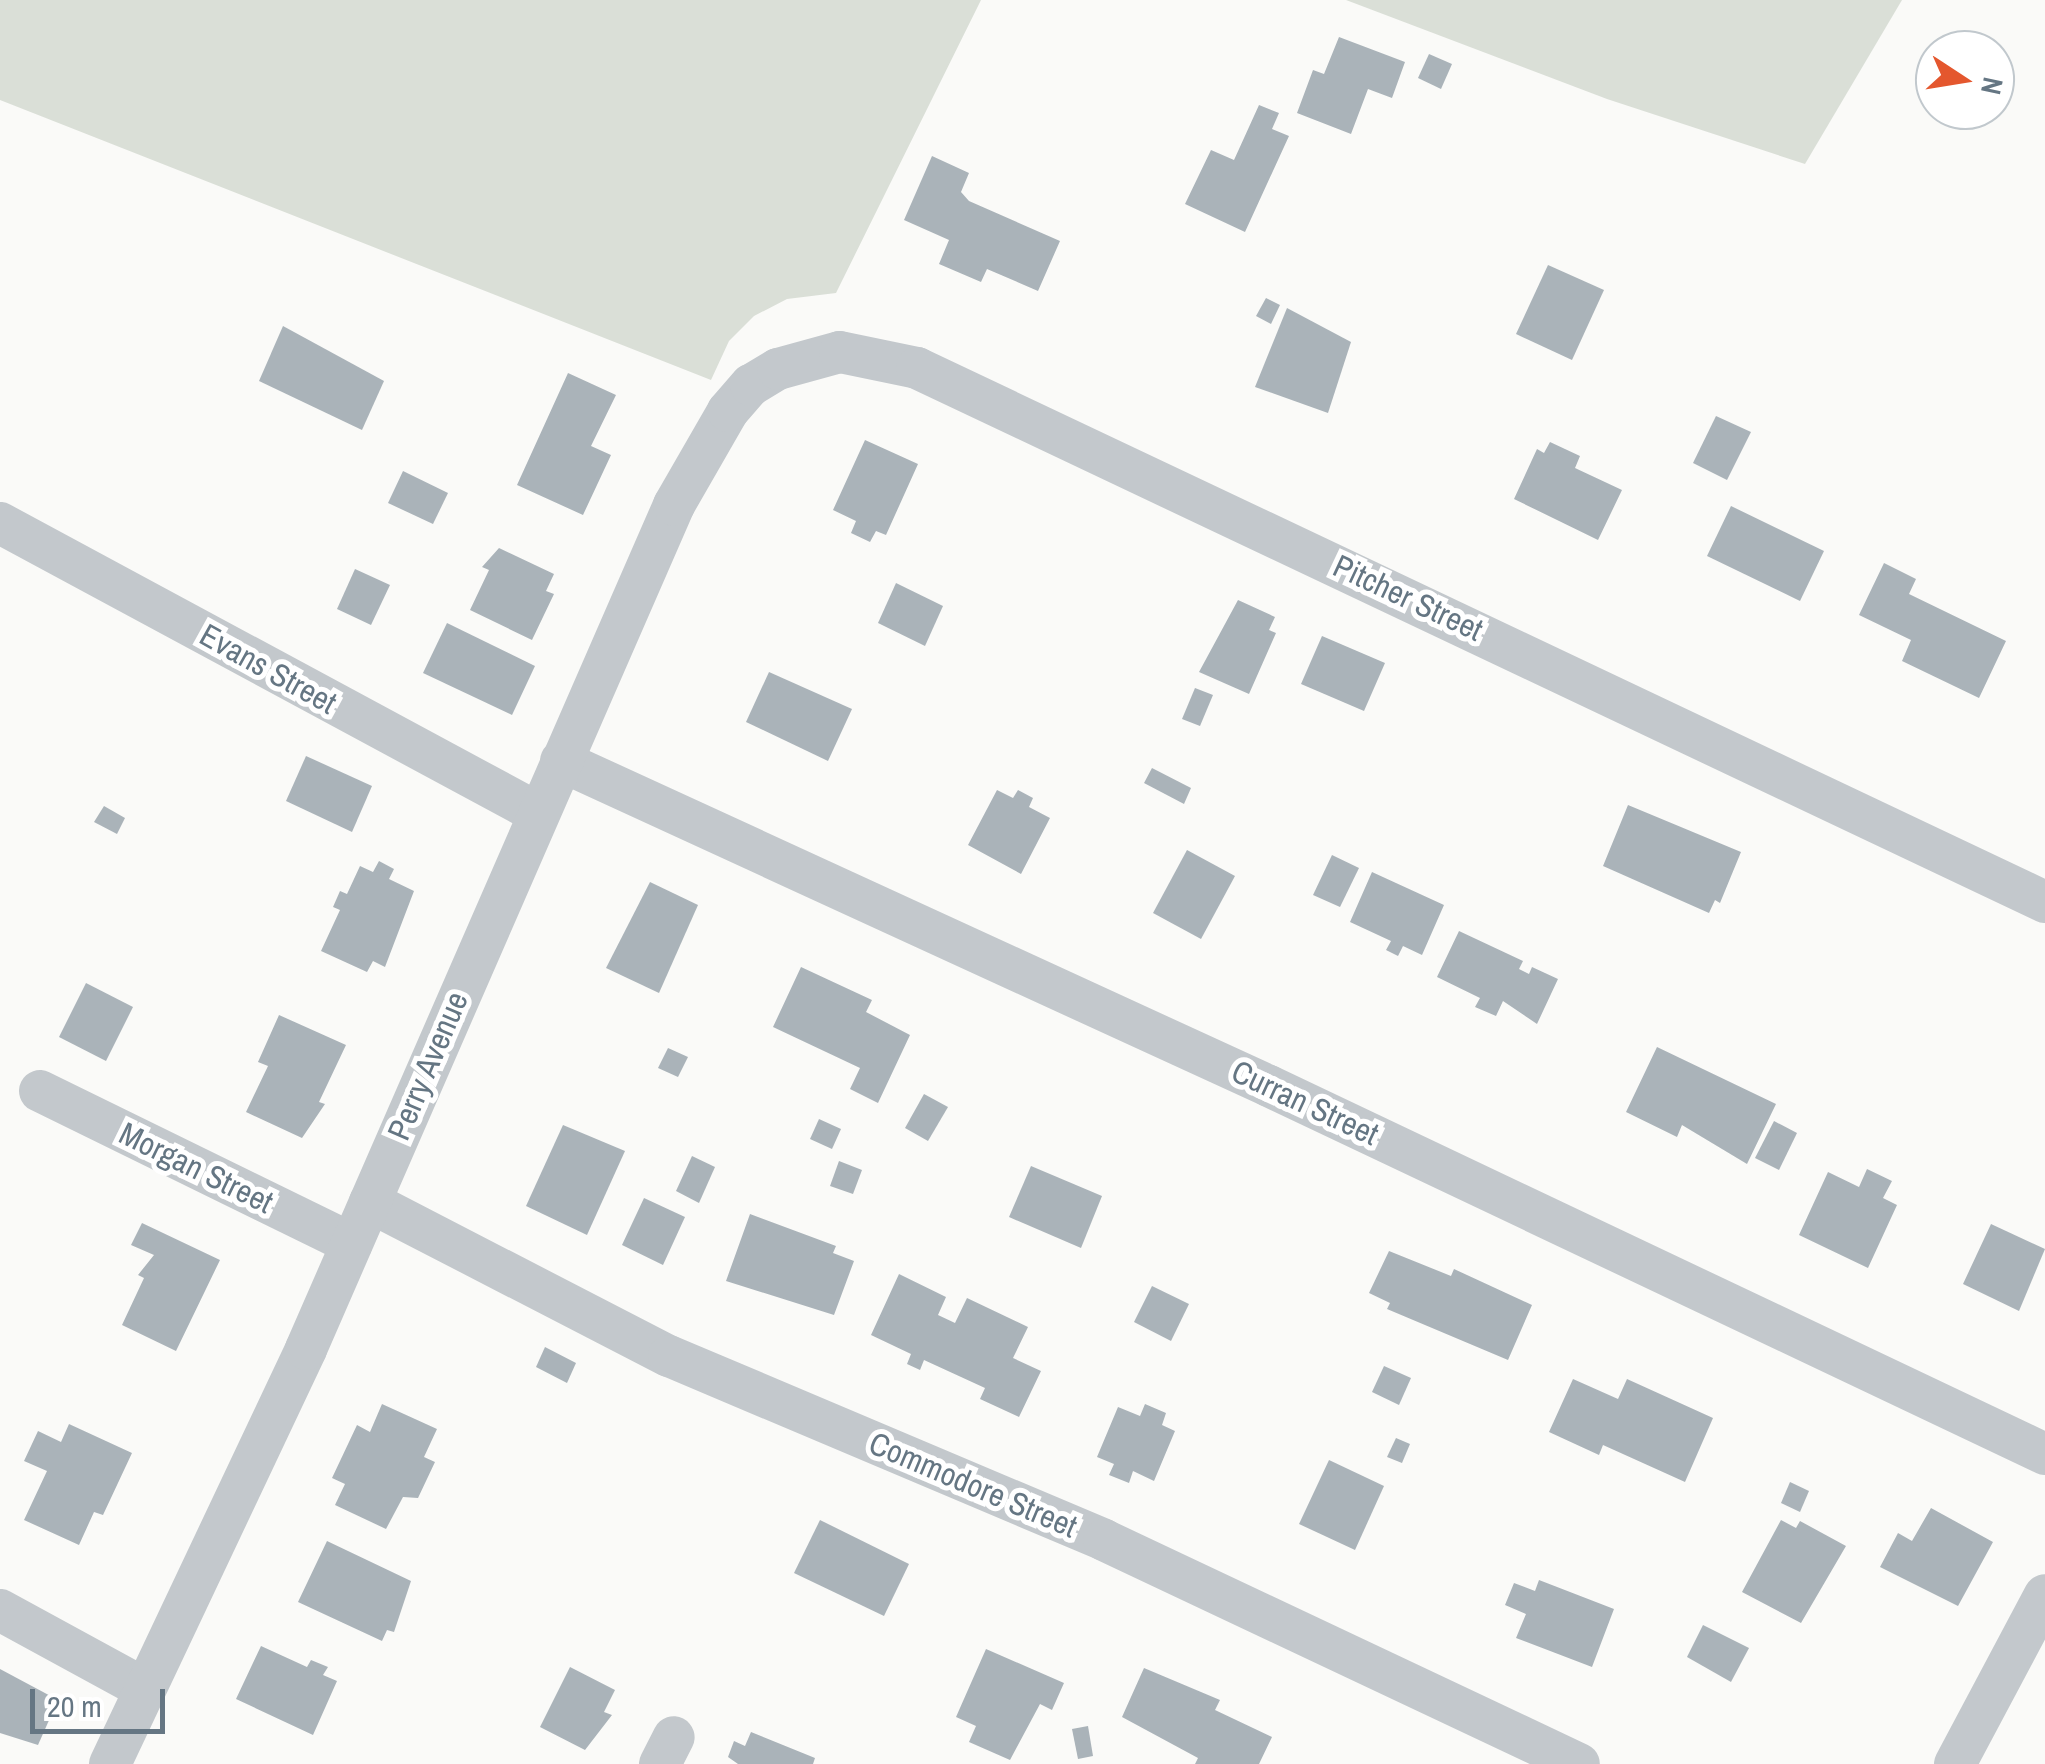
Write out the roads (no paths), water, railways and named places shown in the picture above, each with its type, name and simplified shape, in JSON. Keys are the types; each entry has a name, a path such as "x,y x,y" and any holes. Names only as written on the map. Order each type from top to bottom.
{"street":[{"name":"Pitcher Street","path":"760,378 840,352 917,368 2045,902"},
{"name":"Perry Avenue","path":"110,1764 352,1244 694,463 728,411 760,378"},
{"name":"Evans Street","path":"0,523 538,813"},
{"name":"Curran Street","path":"561,761 1269,1086 2045,1454"},
{"name":"Morgan Street","path":"40,1092 352,1244"},
{"name":"Commodore Street","path":"370,1202 669,1356 1087,1532 1579,1764"},
{"path":"1956,1764 2045,1595"},
{"path":"0,1610 145,1689"}]}
